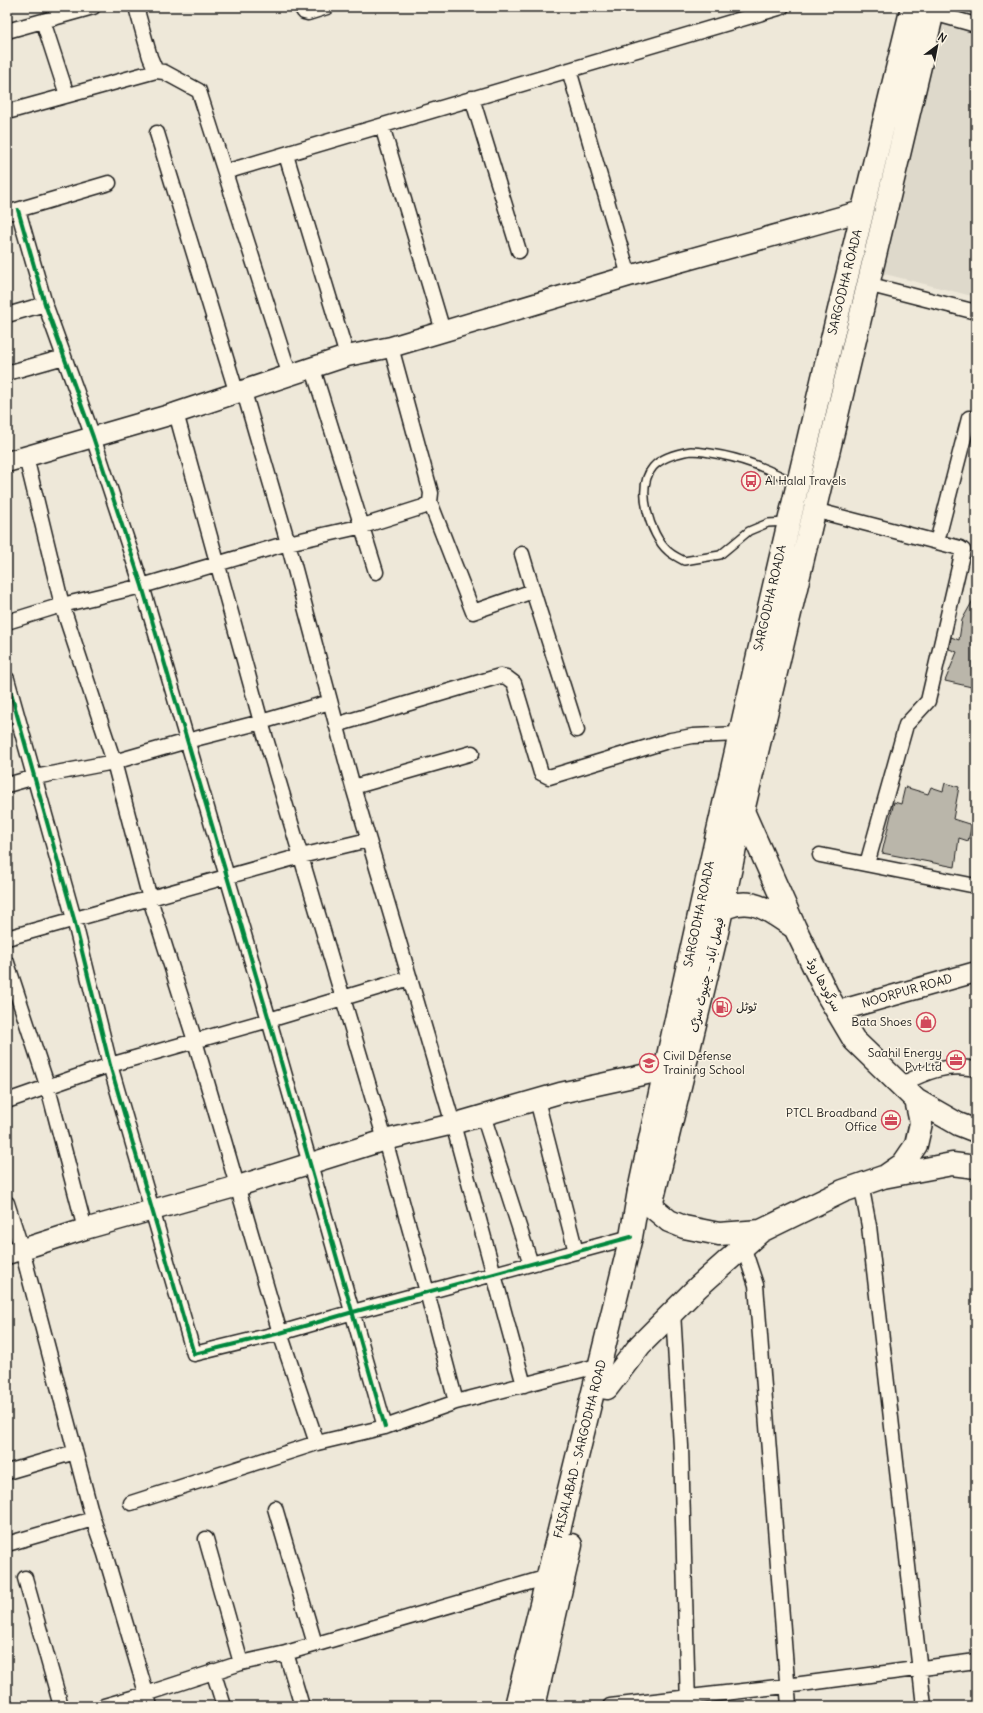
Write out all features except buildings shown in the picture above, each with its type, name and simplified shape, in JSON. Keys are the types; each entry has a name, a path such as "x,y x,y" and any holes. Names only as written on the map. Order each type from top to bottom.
{"main road":[{"name":"SARGODHA ROADA","path":"722,908 809,492 862,211 922,8"},
{"name":"SARGODHA ROADA","path":"645,1198 665,1070 739,734 788,522 809,492 868,284 922,8"},
{"name":"سرگودھا روڈ","path":"743,811 795,928 828,996 854,1040 916,1100 958,1124 976,1131"},
{"path":"697,924 722,908 736,903 755,904 772,912 795,928"},
{"name":"فیصل آباد – چنیوٹ سڑک","path":"645,1198 722,908"},
{"path":"883,1177 903,1164 916,1145 921,1123 916,1100"},
{"path":"607,1388 640,1344 698,1287 761,1231 861,1184 883,1177 952,1164 976,1167"},
{"path":"645,1198 669,1221 684,1227 719,1234 761,1231"},
{"name":"FAISALABAD - SARGODHA ROAD","path":"516,1706 601,1365 631,1237 645,1198"},
{"name":"FAISALABAD - SARGODHA ROAD","path":"534,1706 607,1388 645,1198"}],"street":[{"path":"7,31 93,7"},
{"path":"136,7 150,57 156,71"},
{"path":"301,7 304,12 308,13 327,7"},
{"path":"226,172 782,7"},
{"path":"922,8 976,25"},
{"path":"42,21 67,95"},
{"path":"568,70 629,276"},
{"path":"7,112 156,71 164,72 199,91 290,376"},
{"path":"472,98 519,251"},
{"path":"382,126 443,331"},
{"path":"157,133 288,543 353,787 453,1124 524,1385"},
{"path":"286,155 347,356"},
{"path":"109,183 12,211 93,437 142,586 269,1020 385,1427"},
{"path":"317,1443 280,1333 195,1041 150,899 114,762 16,460 176,414 313,369 347,356 391,347 629,276 862,211"},
{"path":"868,284 976,312"},
{"path":"7,315 45,304"},
{"path":"391,347 431,493 430,502 473,612 533,591"},
{"path":"7,373 64,357"},
{"path":"313,369 363,526 376,572"},
{"path":"176,414 261,722 342,998 386,1140 456,1402"},
{"path":"937,542 969,418"},
{"path":"809,492 937,542 963,550 928,701 906,725 867,864"},
{"path":"7,622 62,605 142,586 288,543 363,526 423,507 430,502"},
{"path":"522,554 577,730"},
{"path":"336,725 500,676 506,676 514,683 541,773 546,777 671,740 694,736 739,734"},
{"path":"7,679 74,920 110,1065 194,1354 280,1333 631,1237"},
{"path":"7,785 34,777 114,762 330,702"},
{"path":"353,787 472,754"},
{"path":"7,938 301,856 368,840"},
{"path":"820,855 976,886"},
{"path":"7,963 48,1088 85,1229"},
{"name":"NOORPUR ROAD","path":"838,1011 976,972"},
{"path":"7,1102 110,1065 410,978"},
{"path":"900,1085 926,1072 945,1068 965,1067 976,1069"},
{"path":"14,1252 85,1229 238,1186 386,1140 453,1124 537,1100 665,1070"},
{"path":"537,1100 576,1252"},
{"path":"483,1115 531,1264"},
{"path":"861,1184 869,1226 924,1706"},
{"path":"7,1203 14,1252 148,1700"},
{"path":"743,1246 756,1285 786,1686 789,1706"},
{"path":"673,1312 681,1446 688,1702"},
{"path":"131,1503 317,1443 385,1427 456,1402 601,1365"},
{"path":"7,1472 75,1452"},
{"path":"275,1508 315,1644"},
{"path":"7,1544 93,1519"},
{"path":"206,1539 241,1663"},
{"path":"104,1706 148,1700 213,1671 286,1653 548,1577"},
{"path":"25,1578 61,1706"},
{"path":"286,1653 302,1706"},
{"path":"610,1706 688,1702 786,1686 976,1661"},
{"path":"213,1671 224,1706"}],"lane":[{"path":"788,522 768,523 750,531 720,555 684,561 668,552 656,537 647,512 644,485 652,468 666,457 693,451 728,456 754,462 809,492"}],"shaded area":[{"path":"941,7 976,7 976,297 877,272"}],"cycle path":[{"path":"18,210 45,304 93,437 142,586 269,1020 385,1427"},
{"path":"7,679 74,919 110,1065 194,1354 280,1333 631,1237"}],"place":[{"name":"Al Halal Travels","path":"751,481"},
{"name":"ٹوٹل","path":"722,1007"},
{"name":"Bata Shoes","path":"926,1022"},
{"name":"Saahil Energy Pvt Ltd","path":"956,1060"},
{"name":"Civil Defense Training School","path":"649,1063"},
{"name":"PTCL Broadband Office","path":"891,1120"}]}
